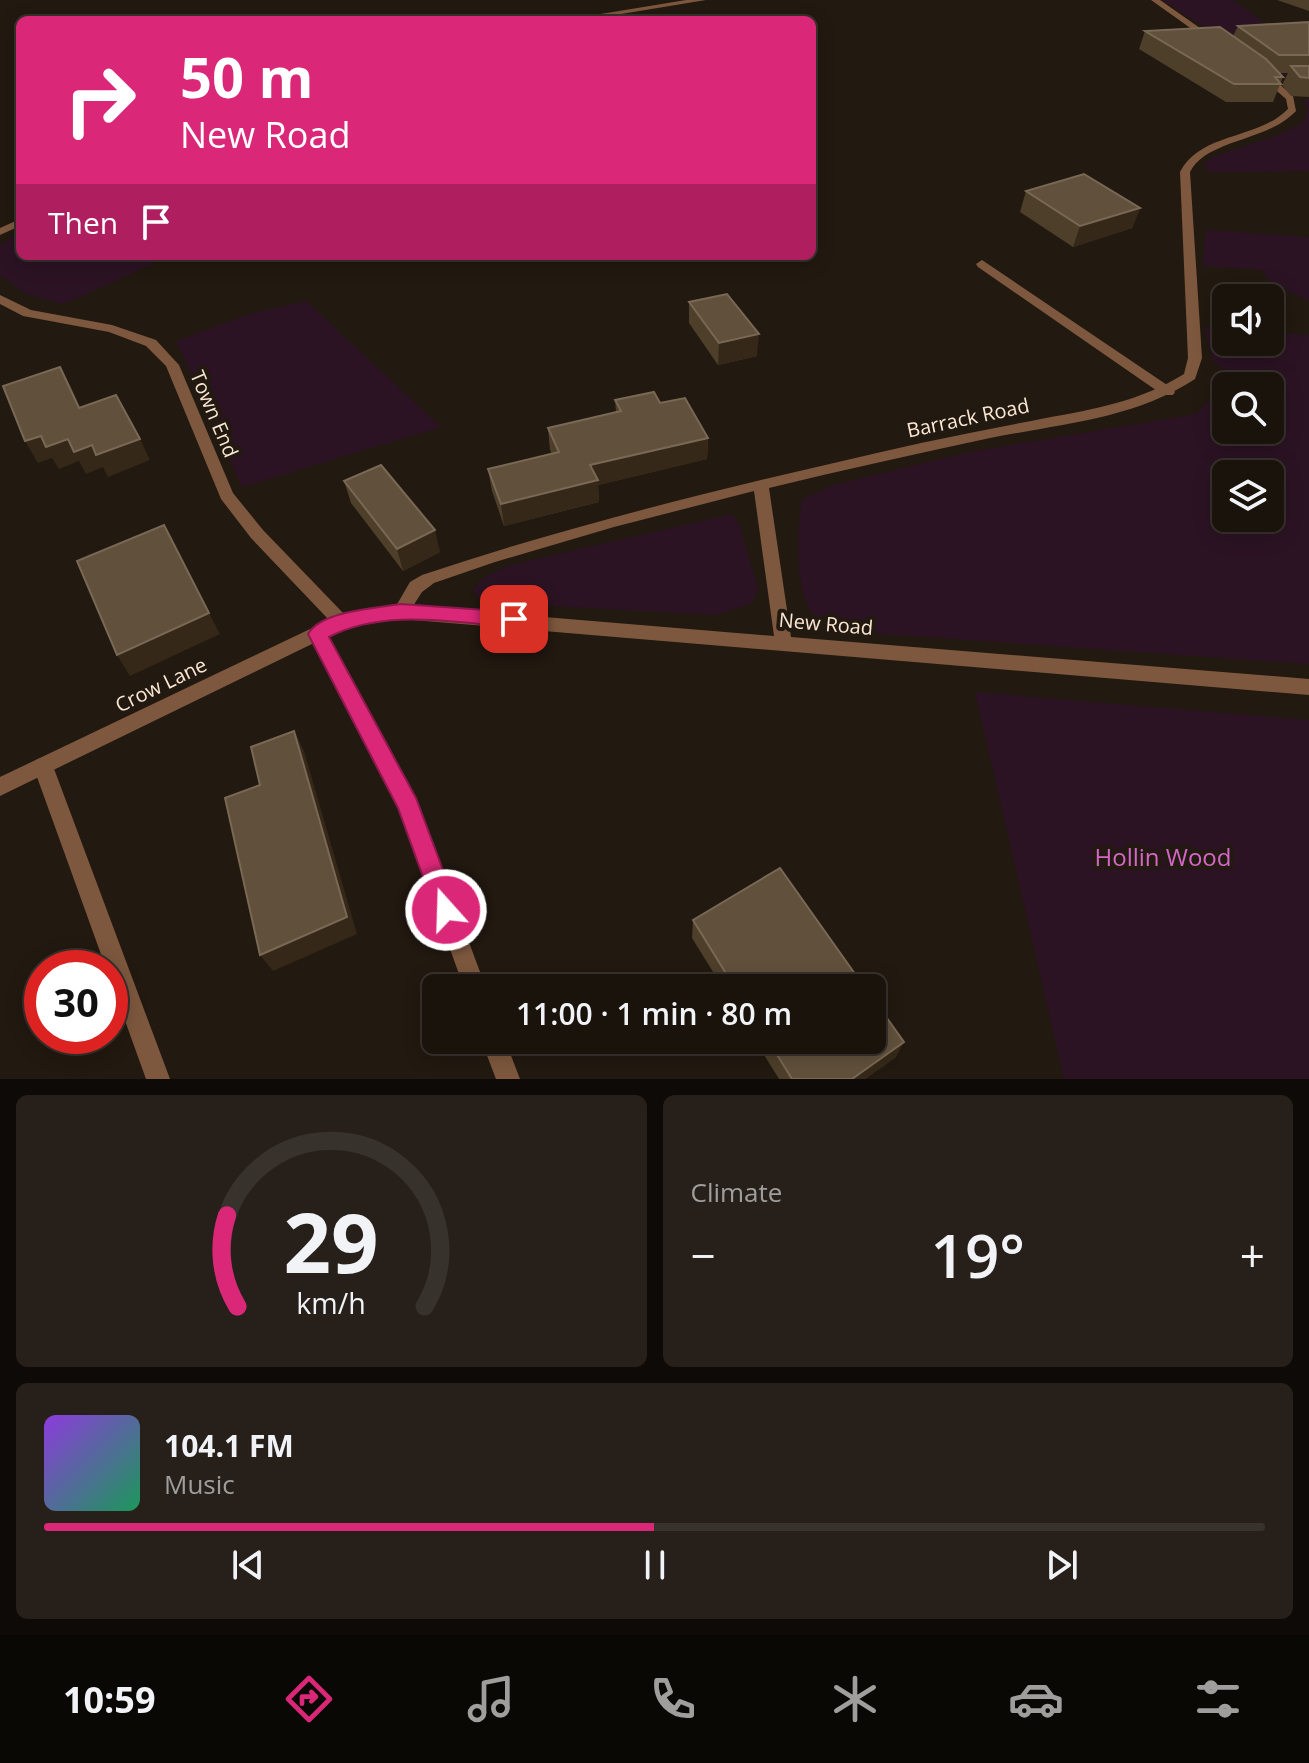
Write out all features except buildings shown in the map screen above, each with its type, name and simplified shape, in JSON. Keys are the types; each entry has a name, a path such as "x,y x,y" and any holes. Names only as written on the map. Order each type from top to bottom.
{"street":[{"path":"595,16 702,0"},
{"path":"1155,0 1219,44"},
{"path":"1256,70 1269,79 1282,79"},
{"name":"Barrack Road","path":"401,612 416,587 428,579 509,550 685,502 986,434 1134,406 1168,392 1190,376 1195,358 1188,261 1187,162 1196,154 1245,138 1288,118 1293,109 1290,98 1269,79"},
{"path":"982,264 1168,392"},
{"name":"Town End","path":"0,299 27,313 112,329 151,343 172,365 226,495 257,534 341,622"},
{"path":"761,485 783,642"},
{"name":"New Road","path":"341,622 401,612 1309,687"},
{"name":"Crow Lane","path":"0,787 341,622"},
{"path":"318,634 408,805 470,974"},
{"path":"43,766 158,1079"},
{"path":"498,1054 508,1079"}],"green space":[{"path":"1162,0 1233,0 1258,18 1309,72 1281,76"},
{"path":"1305,99 1309,99 1309,171 1208,172 1205,162 1213,157 1276,136 1303,123 1307,111"},
{"path":"1206,230 1309,237 1309,301 1284,289 1284,284 1270,282 1262,270 1202,266"},
{"path":"16,235 16,260 162,260 64,304 26,294 0,275 0,245"},
{"path":"306,301 441,427 242,487 176,341 256,312"},
{"path":"1204,327 1212,328 1212,356 1284,356 1284,333 1309,335 1309,664 855,632 823,621 808,606 799,561 802,500 833,485 974,451 1196,414 1212,397 1212,444 1284,444 1284,372 1228,372 1213,362"},
{"path":"732,514 739,525 758,588 752,603 716,615 483,602 472,590 486,576 510,565"},
{"name":"Hollin Wood","path":"975,692 1309,720 1309,1079 1064,1079"}],"route":[{"path":"446,910 408,805 318,634 341,622 401,612 514,619"}]}
